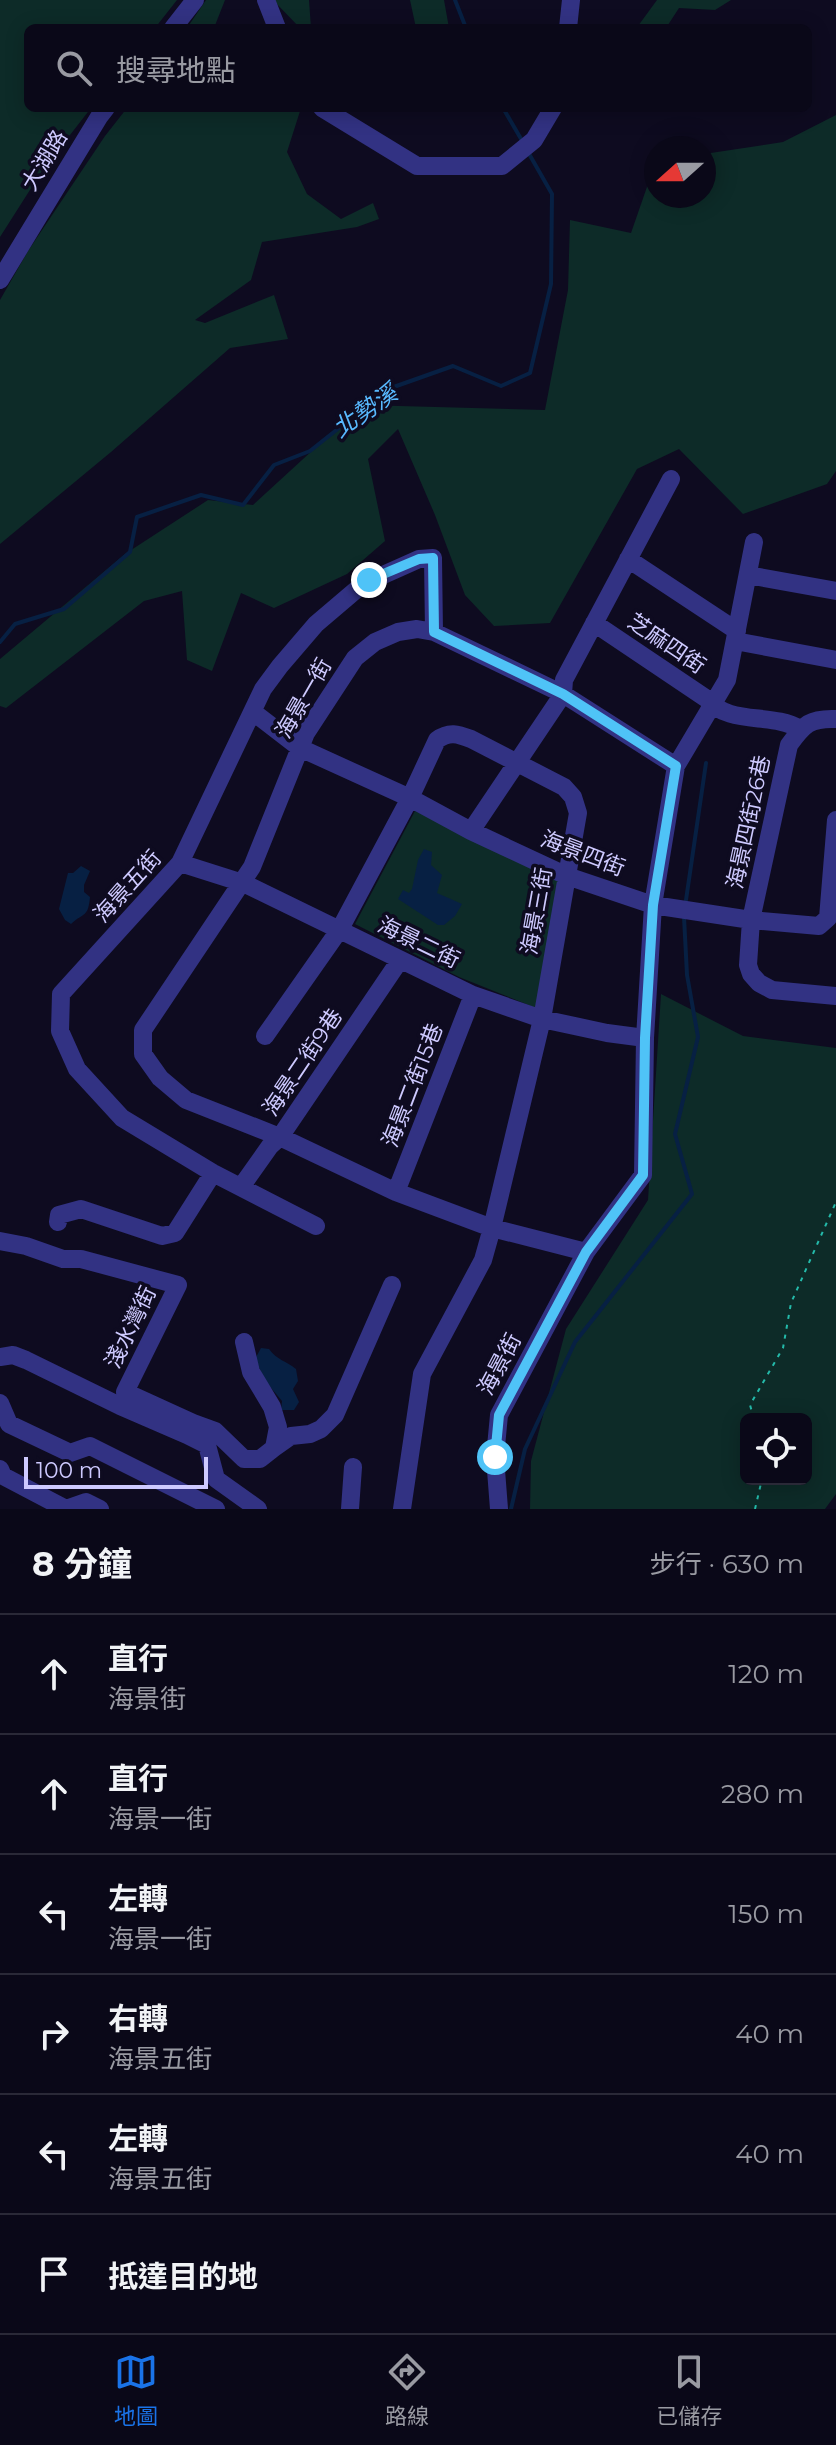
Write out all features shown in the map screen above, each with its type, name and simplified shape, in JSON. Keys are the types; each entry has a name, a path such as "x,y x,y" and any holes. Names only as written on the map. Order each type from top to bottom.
{"street":[{"path":"176,24 195,0"},
{"path":"266,0 275,24"},
{"path":"568,24 571,0"},
{"name":"大湖路","path":"0,280 103,112"},
{"path":"329,112 417,166 502,166 525,147 550,112"},
{"path":"471,831 563,694 564,680 671,479"},
{"path":"586,1252 643,1175 645,1038 653,905 676,766 727,680 754,542"},
{"name":"海景五街","path":"316,1226 213,1173 122,1118 77,1069 60,1031 61,994 180,863 263,689 316,624 369,580 419,559 433,558 434,632"},
{"path":"628,559 736,636 836,660"},
{"path":"748,575 836,591"},
{"name":"芝麻四街","path":"594,623 712,705"},
{"name":"海景一街","path":"586,1252 492,1228 396,1192 280,1137 186,1100 160,1078 143,1054 143,1030 252,867 306,733 355,658 375,642 398,632 417,629 434,632 563,694 676,766"},
{"path":"712,705 723,712 790,723 800,729 811,721 836,719"},
{"name":"海景四街","path":"253,712 300,748 410,798 471,831 567,876 653,905 751,920 819,926 828,918 836,820"},
{"name":"海景四街26巷","path":"800,729 789,745 751,920 748,965 759,983 772,990 836,996"},
{"name":"海景三街","path":"265,1036 340,929 410,798 437,740 444,735 458,734 564,787 573,797 578,813 542,1019 492,1228 483,1260 422,1374 402,1509"},
{"name":"海景二街","path":"180,863 243,883 473,995 542,1019 645,1038"},
{"name":"海景二街9巷","path":"241,1187 280,1137 400,960"},
{"name":"海景二街15巷","path":"396,1192 473,995"},
{"path":"58,1222 59,1215 81,1209 162,1236 175,1233 213,1173"},
{"name":"淺水灣街","path":"0,1241 178,1285 125,1392 190,1429 207,1445 216,1479 258,1509"},
{"name":"海景街","path":"499,1509 495,1457 499,1415 586,1252"},
{"path":"190,1429 215,1431 244,1459 260,1459 291,1436 321,1429 335,1415 392,1285"},
{"path":"244,1342 251,1372 272,1407 278,1427 274,1448"},
{"name":"淺水灣街","path":"0,1357 13,1355 120,1406 190,1429"},
{"path":"0,1403 9,1424 70,1453 90,1446 216,1509"},
{"path":"350,1509 353,1467"},
{"path":"0,1469 3,1476 66,1509 86,1502 100,1509"}],"path":[{"path":"752,1413 750,1405 783,1348 791,1303 836,1202"},
{"path":"755,1509 761,1485"}],"green space":[{"path":"0,0 177,0 158,24 24,24 24,112 88,112 42,171 0,237"},
{"path":"206,0 225,0 216,24 190,24"},
{"path":"273,0 309,0 311,24 296,24"},
{"path":"410,0 444,0 448,24 415,24"},
{"path":"657,0 731,0 715,10 679,8 669,24 639,24"},
{"path":"124,112 300,112 287,152 307,194 341,219 373,203 379,219 357,227 262,242 251,280 195,320 205,323 274,295 288,339 230,348 0,544 0,300 28,251"},
{"path":"836,115 836,471 827,484 743,514 679,449 637,469 550,623 494,626 465,595 398,429 368,459 385,541 347,574 274,608 241,593 212,671 187,660 182,591 144,601 6,708 0,706 0,659 125,554 208,500 253,505 362,405 545,410 568,290 570,220 631,233 644,196 644,208 716,208 716,152 783,142"},
{"path":"415,811 562,880 536,1008 459,977 355,924"},
{"path":"661,994 743,1036 836,1048 836,1494 825,1509 530,1509 531,1461 566,1329 648,1200"}],"water":[{"path":"424,849 432,852 431,865 442,875 437,893 462,904 455,916 444,925 438,925 398,899 403,890 409,893 412,889 418,860"},
{"path":"81,866 90,871 84,885 84,892 90,897 89,904 85,914 71,924 59,909 68,873"},
{"path":"261,1348 269,1349 296,1369 298,1381 293,1389 299,1402 294,1410 281,1410 282,1401 266,1382 255,1359"}],"waterway":[{"name":"北勢溪","path":"455,0 464,24"},
{"name":"北勢溪","path":"505,112 524,144"},
{"name":"北勢溪","path":"0,642 15,624 64,609 130,552 137,517 201,495 243,505 274,465 310,451 388,389 453,366 501,386 530,373 551,284 552,194 528,152"},
{"path":"686,900 706,763"},
{"path":"511,1509 525,1449 575,1342 692,1194 675,1134 698,1037 687,975 684,917"}],"route":[{"path":"369,580 419,559 433,558 434,632 563,694 676,766 653,905 645,1038 643,1175 586,1252 499,1415 495,1457"}]}
